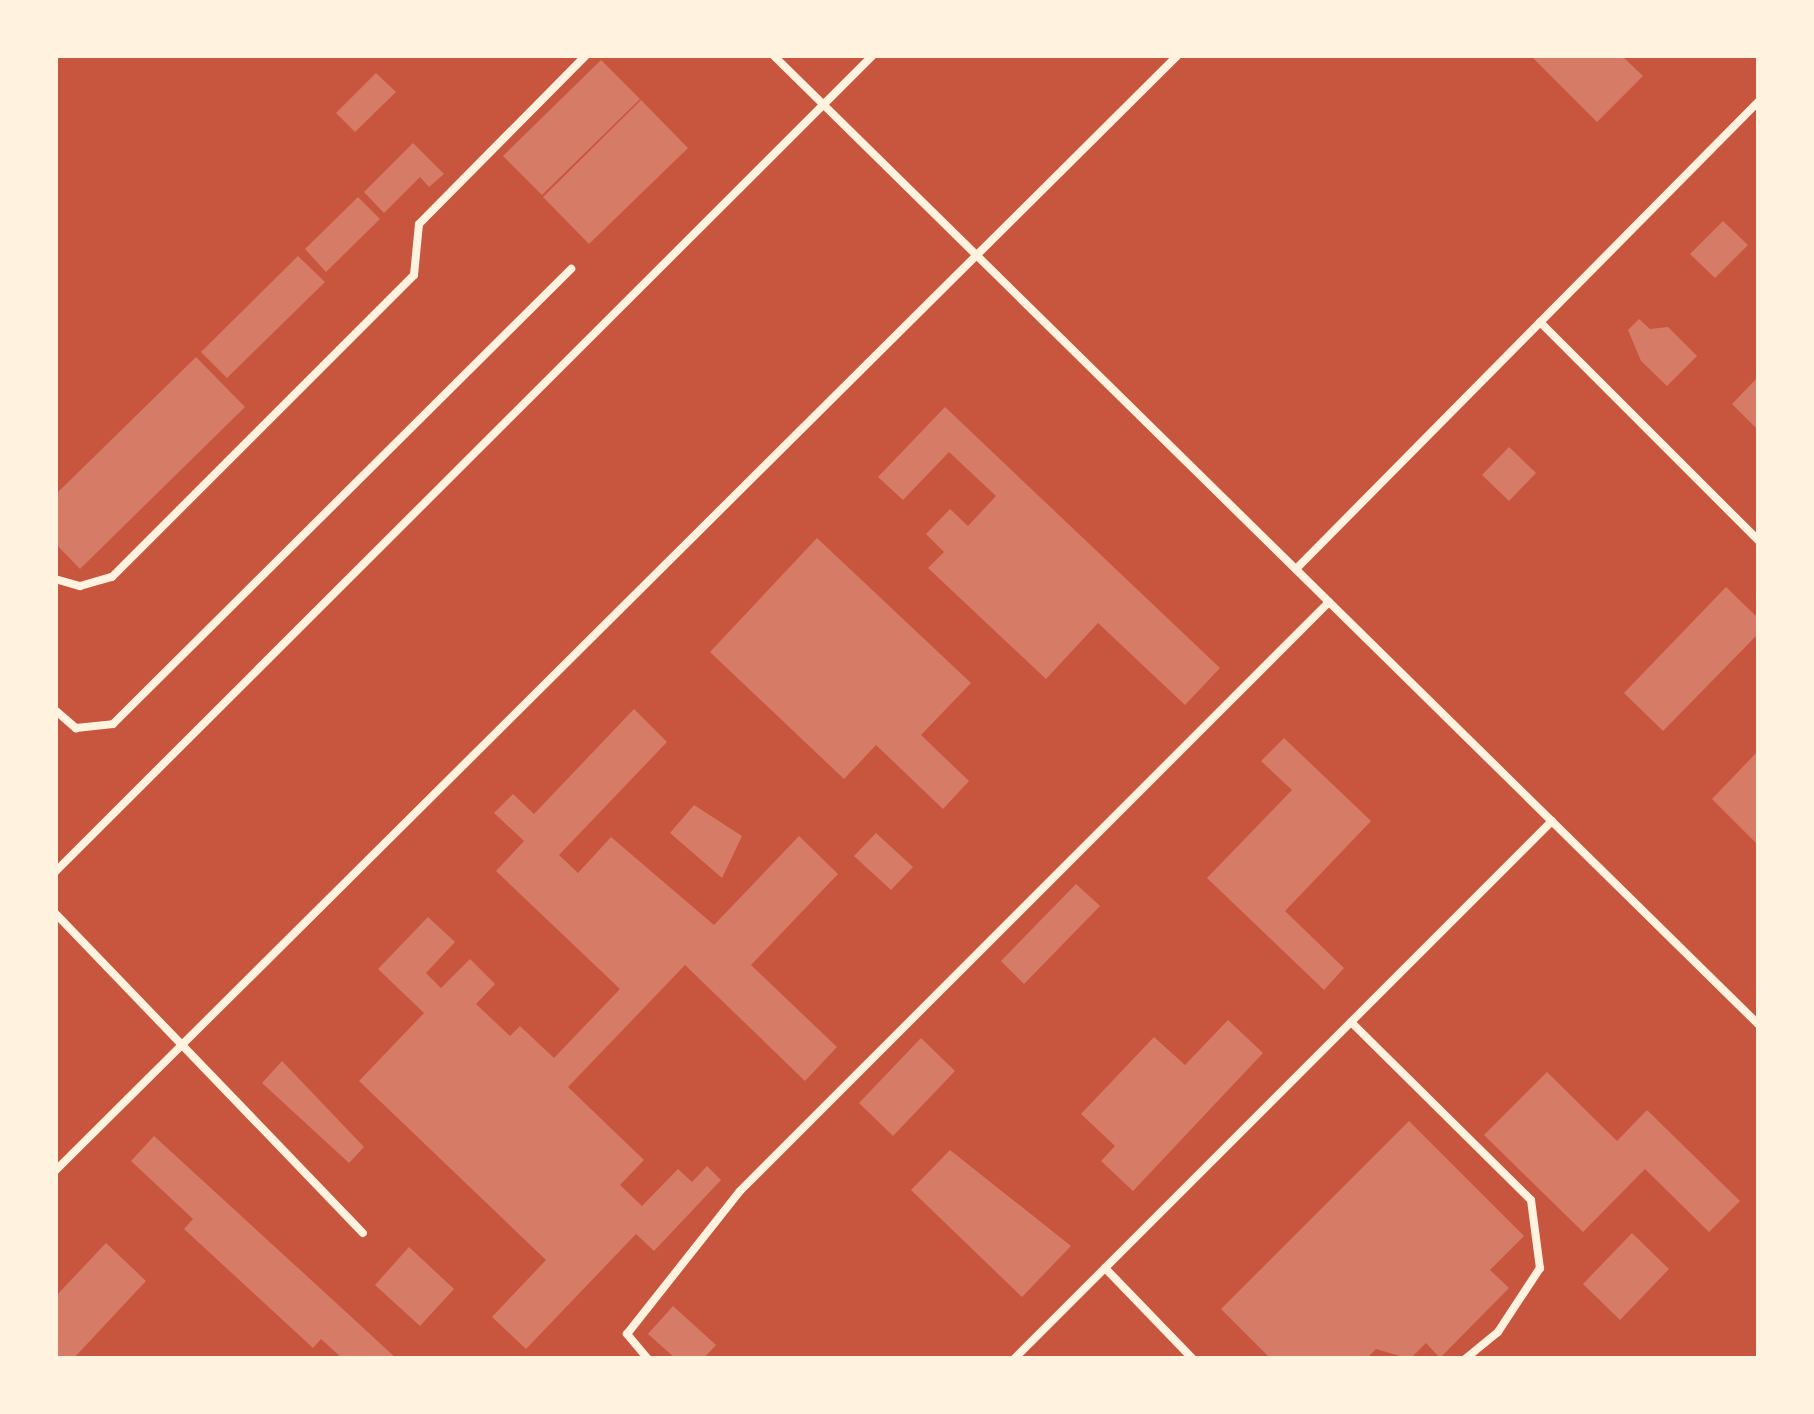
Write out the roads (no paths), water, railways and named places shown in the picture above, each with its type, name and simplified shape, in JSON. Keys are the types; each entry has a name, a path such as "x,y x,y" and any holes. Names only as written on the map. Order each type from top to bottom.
{"lane":[{"path":"55,578 80,586 112,577 414,276 418,224 586,55"},
{"path":"773,55 1759,1026"},
{"path":"55,872 873,55"},
{"path":"55,1172 1178,55"},
{"path":"1296,569 1759,101"},
{"path":"55,710 76,728 113,724 571,269"},
{"path":"1540,322 1759,541"},
{"path":"648,1359 627,1334 740,1191 1329,602"},
{"path":"1014,1359 1552,821"},
{"path":"55,913 363,1234"},
{"path":"1351,1022 1530,1200 1540,1268 1498,1332 1465,1359"},
{"path":"1105,1268 1193,1359"}]}
